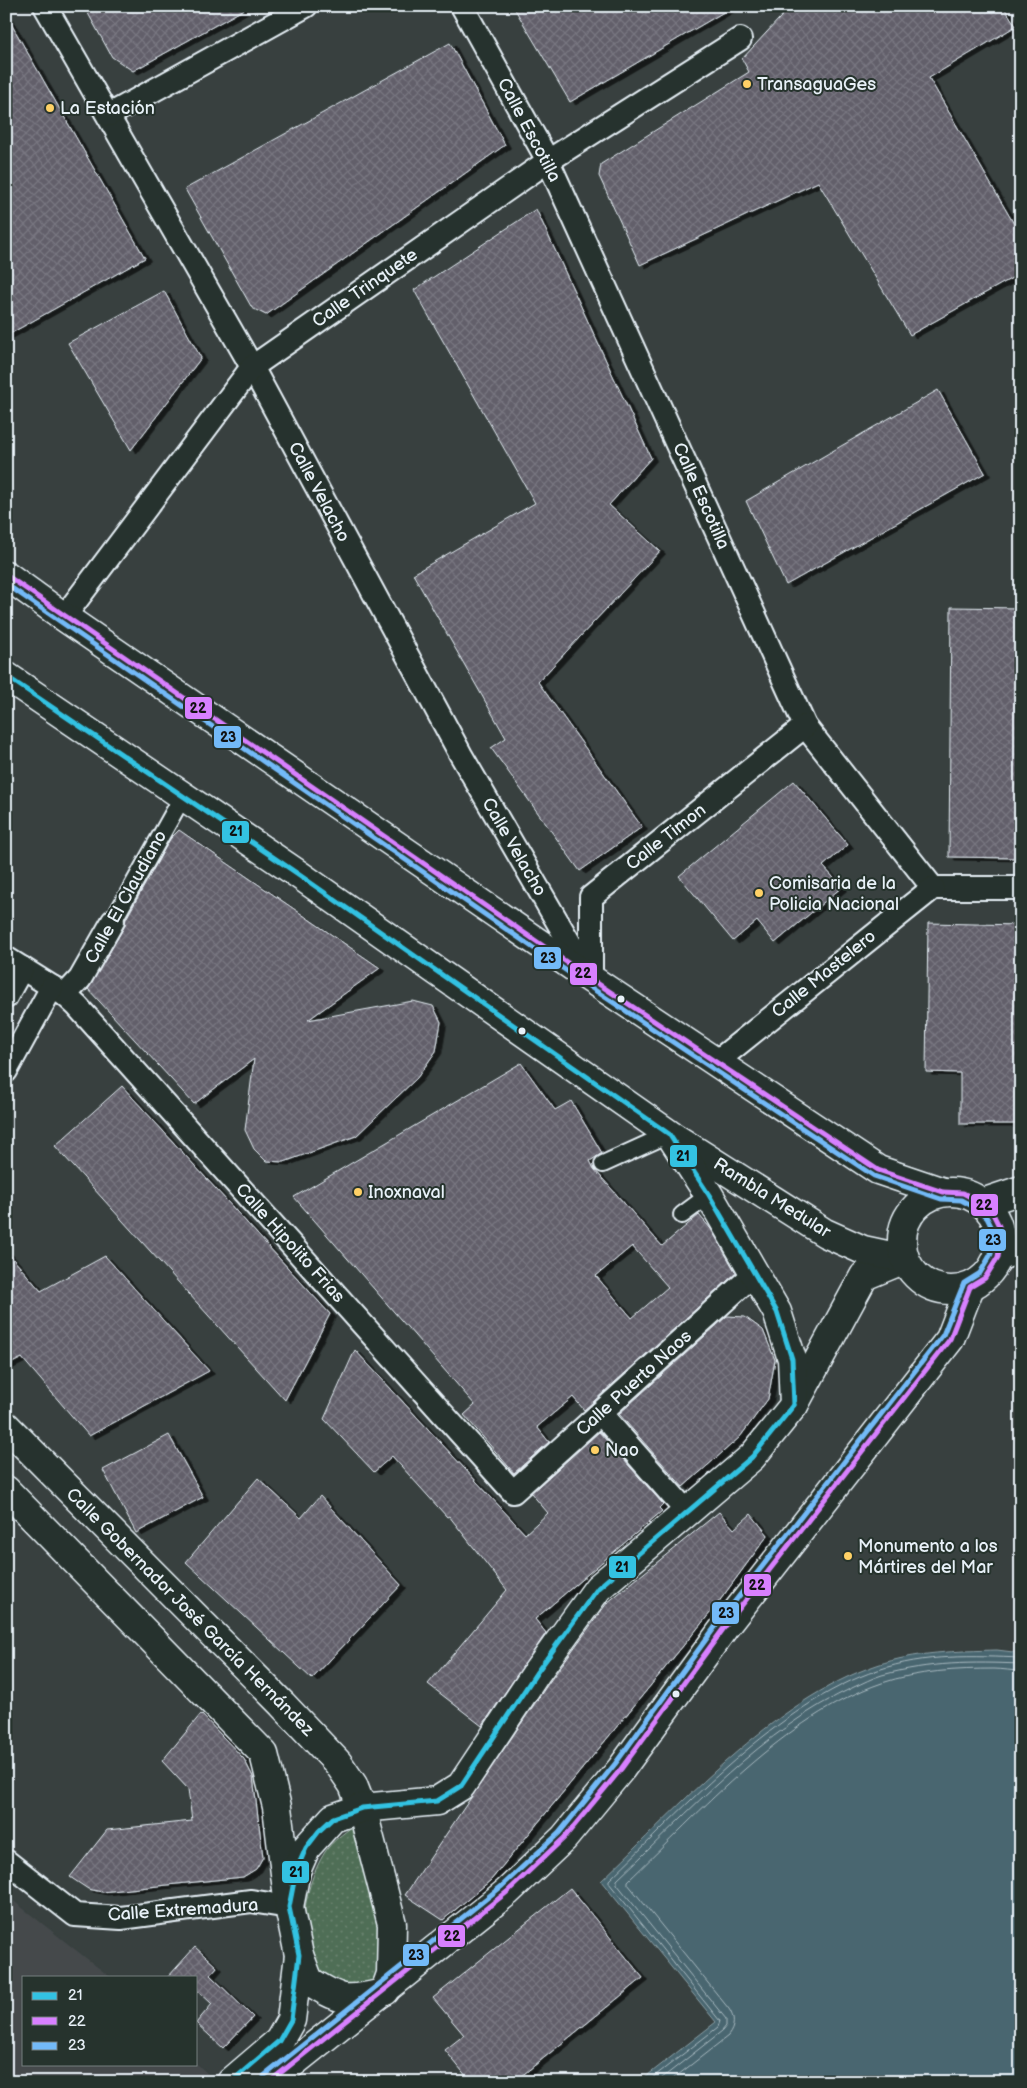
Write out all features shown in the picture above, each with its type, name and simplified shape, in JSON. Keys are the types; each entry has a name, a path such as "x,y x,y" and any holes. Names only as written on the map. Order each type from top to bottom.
{"street":[{"name":"Calle Velacho","path":"45,6 252,367 461,755 591,979"},
{"path":"109,116 306,6"},
{"name":"Calle Escotilla","path":"462,6 548,161 806,726 933,888"},
{"name":"Calle Trinquete","path":"64,617 252,367 548,161 740,39"},
{"path":"6,575 64,617 591,979 878,1170 943,1192 963,1193 982,1203 993,1214 999,1226 1001,1239 1009,1253 985,1278 970,1287 946,1289 927,1285 914,1275 905,1259 902,1241 905,1224 910,1214 917,1205 943,1192"},
{"name":"Rambla Medular","path":"6,676 183,796 670,1134 825,1233 863,1250 905,1259"},
{"name":"Calle Timon","path":"591,979 591,897 806,726"},
{"name":"Calle El Claudiano","path":"6,1071 58,992 80,980 183,796"},
{"path":"933,888 1021,888"},
{"name":"Calle Mastelero","path":"716,1062 933,888"},
{"path":"6,997 14,963"},
{"name":"Calle Hipolito Frias","path":"14,963 58,992 102,1033 513,1492"},
{"path":"603,1164 670,1134 709,1195 777,1312 792,1359 794,1405"},
{"path":"982,1203 1021,1190"},
{"path":"682,1215 709,1195"},
{"path":"288,1907 296,1871 306,1848 333,1818 362,1808 437,1801 461,1786 557,1644 598,1588 752,1457 794,1405 864,1276 905,1259"},
{"name":"Calle Puerto Naos","path":"513,1492 755,1273"},
{"path":"269,2082 507,1892 564,1838 622,1769 724,1628 950,1339 970,1287"},
{"path":"601,1414 688,1512"},
{"name":"Calle Gobernador José García Hernández","path":"6,1426 333,1758 354,1785 362,1808 392,1924 391,1974 382,1992"},
{"path":"6,1490 264,1754 278,1806 288,1907 299,1955 309,1981 341,1999 352,2000 382,1992"},
{"name":"Calle Extremadura","path":"6,1861 75,1915 121,1918 252,1901 288,1907"},
{"path":"230,2082 280,2041 291,2020 299,1955"}],"shaded area":[{"path":"6,1895 109,1976 22,1976 22,2066 198,2065 212,2078 205,2082 6,2082"}],"green space":[{"path":"353,1826 384,1917 378,1980 368,1985 348,1986 338,1983 322,1973 312,1959 306,1942 304,1923 310,1885 317,1867 331,1844"}],"water":[{"path":"997,1650 1021,1653 1021,2082 639,2082 716,2022 601,1881 729,1758 801,1703 838,1681 877,1665 906,1657 936,1653"}],"building":[{"path":"84,6 250,6 133,71 112,57"},
{"path":"513,6 734,6 570,102"},
{"path":"791,6 1003,6 1016,26 929,78 1021,236 1021,273 910,335 818,182 640,265 599,176 601,164 749,72 742,59"},
{"path":"6,15 145,258 6,336"},
{"path":"450,43 505,145 266,315 252,308 185,189"},
{"path":"536,209 651,458 609,505 660,551 538,682 642,827 580,871 491,748 506,738 413,574 535,503 414,290"},
{"path":"164,291 201,358 131,450 68,343"},
{"path":"938,390 985,473 786,585 746,501"},
{"path":"951,607 1021,608 1019,858 949,857"},
{"path":"794,781 848,845 823,866 842,887 775,943 757,921 733,941 679,876"},
{"path":"179,830 380,968 308,1020 413,1001 433,1006 441,1022 436,1051 417,1078 356,1136 284,1162 266,1161 254,1149 245,1130 254,1059 194,1104 88,989 124,927 126,919 170,839"},
{"path":"928,923 1021,925 1020,1124 960,1124 960,1073 926,1072"},
{"path":"521,1063 555,1110 571,1101 602,1153 590,1161 594,1169 662,1246 699,1215 711,1229 736,1273 584,1410 573,1397 537,1427 549,1442 514,1473 464,1415 475,1405 294,1197","holes":["632,1246 668,1287 632,1318 596,1276"]},
{"path":"122,1086 330,1314 285,1400 55,1146"},
{"path":"6,1251 41,1291 105,1256 209,1371 89,1436 22,1358 6,1366"},
{"path":"727,1316 745,1317 763,1330 775,1360 768,1399 740,1437 683,1487 619,1414"},
{"path":"355,1350 525,1534 548,1513 531,1493 599,1432 663,1504 659,1508 662,1511 535,1619 546,1633 482,1726 428,1684 507,1590 449,1516 447,1517 392,1456 374,1472 324,1419"},
{"path":"169,1435 203,1497 136,1533 103,1470"},
{"path":"258,1478 301,1518 320,1496 401,1585 312,1679 186,1562"},
{"path":"719,1512 734,1529 751,1514 768,1535 715,1607 491,1880 443,1920 405,1895 550,1681 607,1603"},
{"path":"201,1714 244,1759 253,1777 263,1857 256,1869 243,1877 102,1892 88,1889 70,1877 107,1830 192,1821 188,1789 162,1761"},
{"path":"570,1888 643,1978 514,2082 471,2082 445,2050 464,2035 433,1998"},
{"path":"195,1947 217,1967 210,1975 253,2017 223,2048 198,2025 198,2021 212,2004 198,1991 198,1976 169,1976"}],"transit line":[{"name":"22","path":"6,575 591,979 878,1170 943,1192 963,1193 982,1203 993,1214 999,1226 1001,1239 998,1257 985,1278 970,1287 950,1339 724,1628 621,1769 564,1838 507,1892 269,2082"},
{"name":"23","path":"6,584 587,985 874,1176 941,1199 961,1200 978,1209 987,1218 992,1228 991,1254 980,1273 964,1283 943,1335 718,1623 615,1764 559,1833 502,1886 264,2076"},
{"name":"21","path":"6,676 298,874 669,1134 709,1195 777,1312 792,1359 794,1405"},
{"name":"21","path":"231,2082 279,2041 291,2020 299,1955 289,1907 296,1871 306,1848 319,1831 333,1818 362,1808 437,1801 461,1786 537,1672 598,1588 752,1457 794,1405"}],"place":[{"name":"TransaguaGes","path":"747,84"},
{"name":"La Estación","path":"50,108"},
{"name":"Comisaria de la Policia Nacional","path":"759,893"},
{"name":"Inoxnaval","path":"358,1192"},
{"name":"Nao","path":"595,1450"},
{"name":"Monumento a los Mártires del Mar","path":"848,1556"}]}
